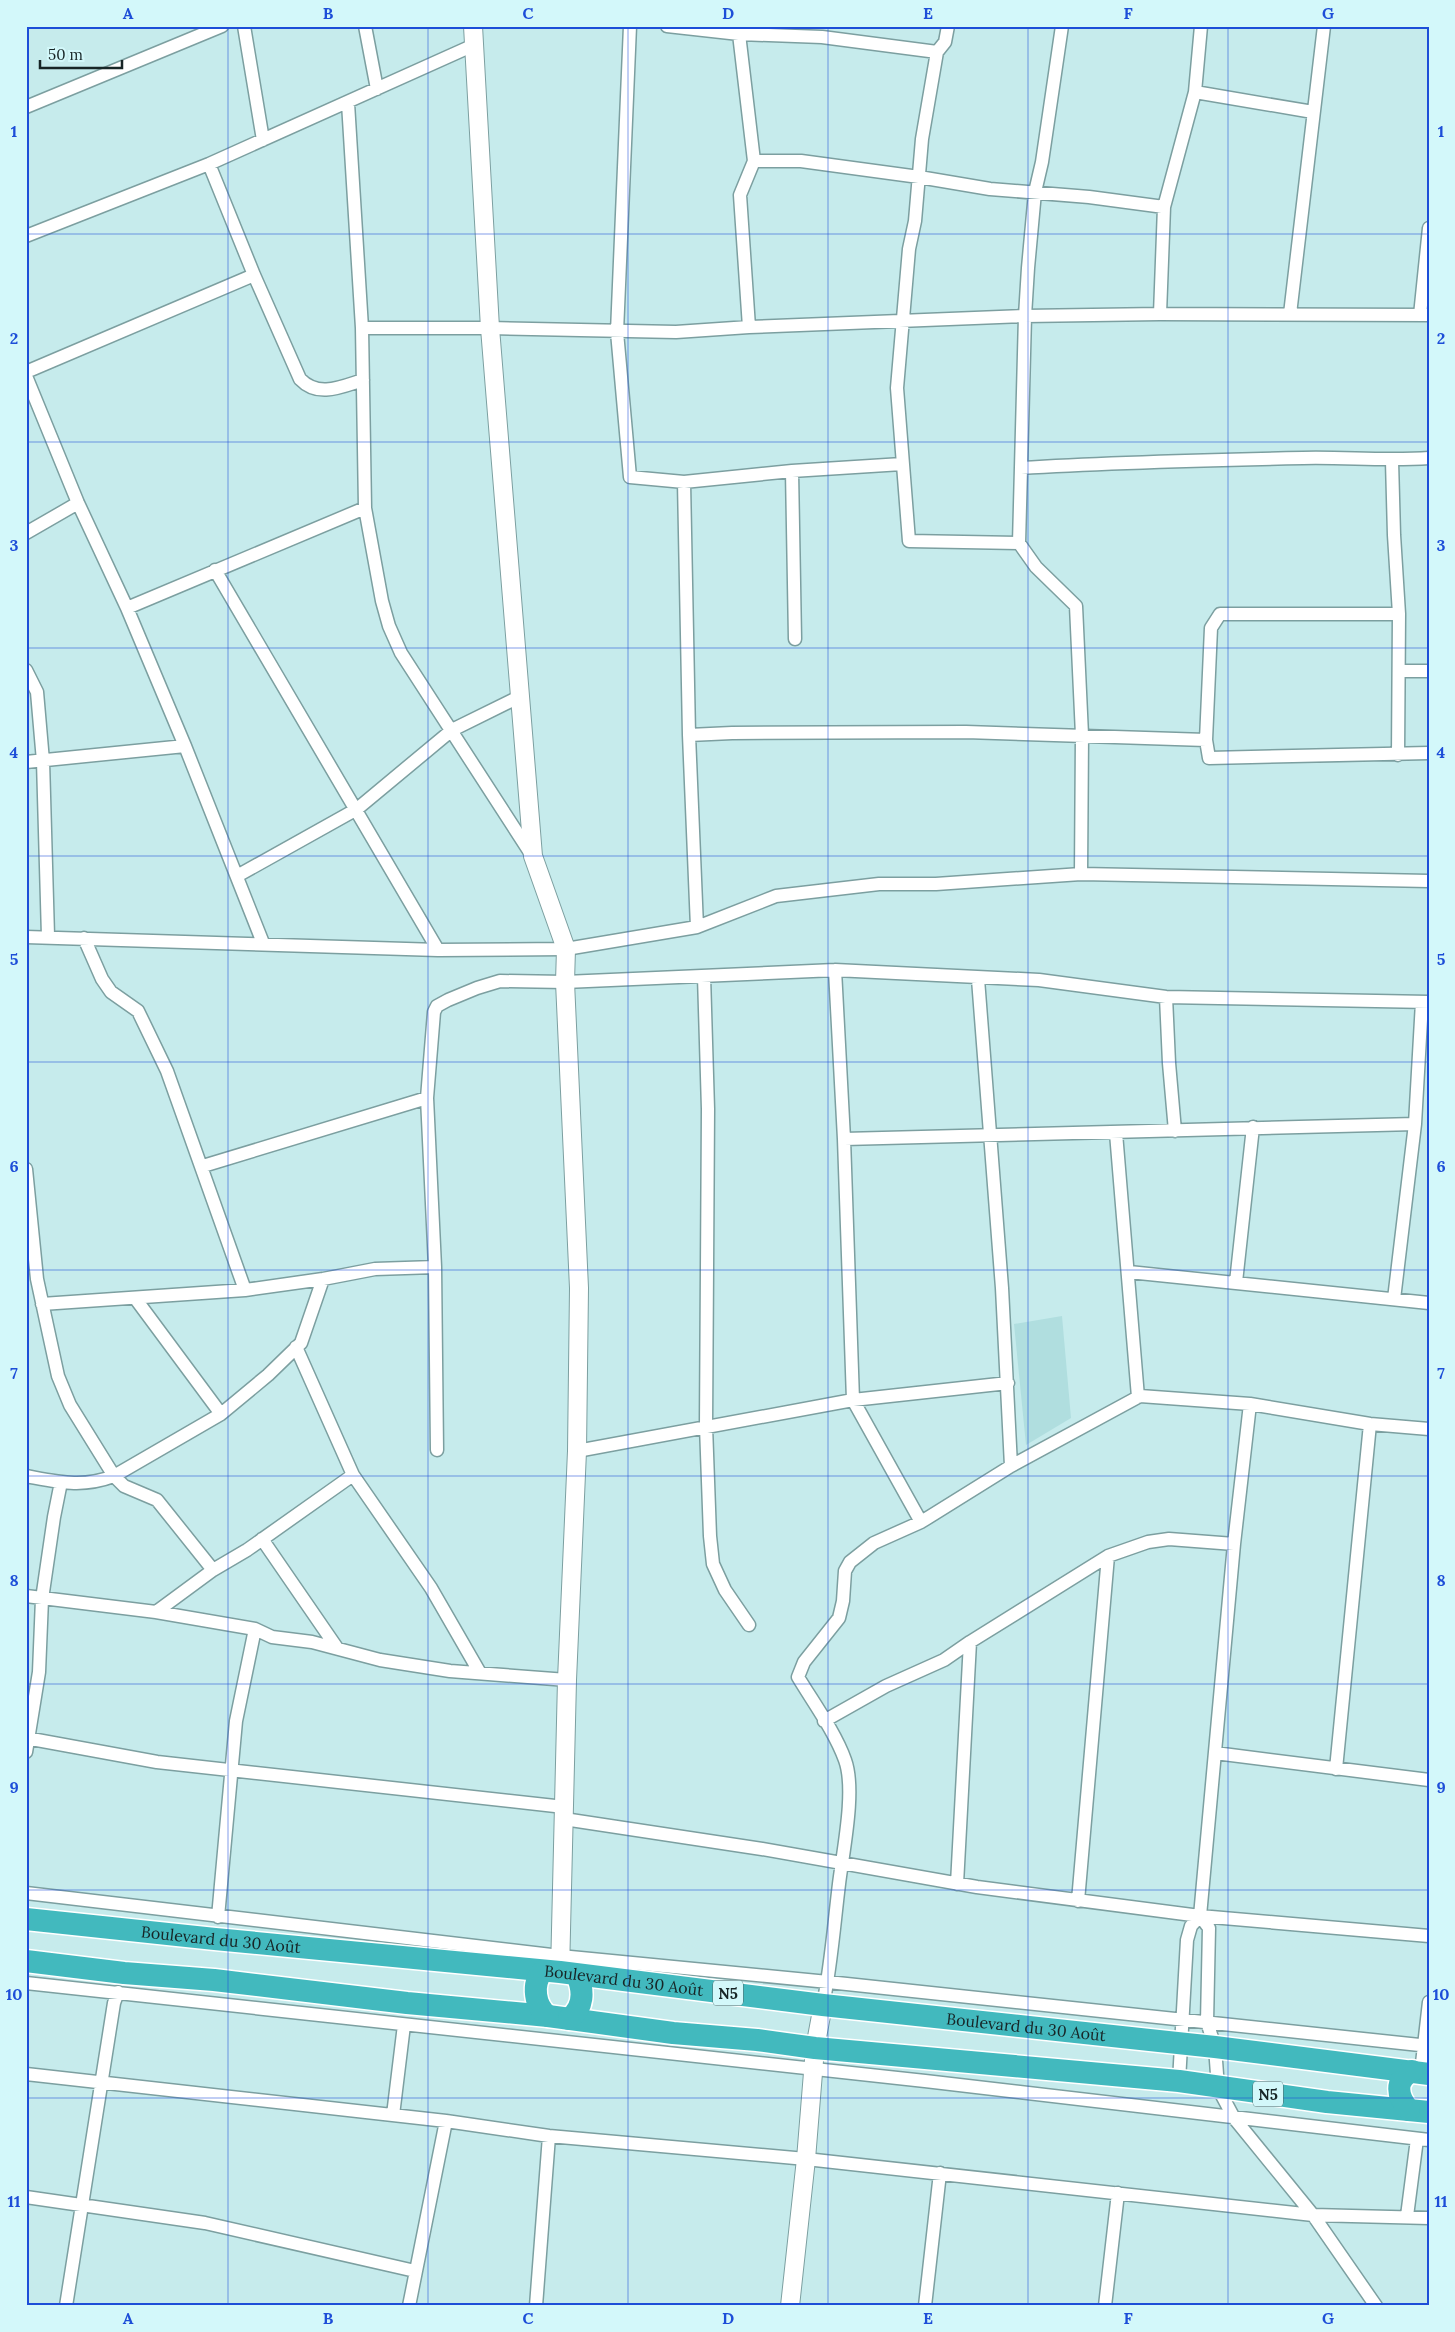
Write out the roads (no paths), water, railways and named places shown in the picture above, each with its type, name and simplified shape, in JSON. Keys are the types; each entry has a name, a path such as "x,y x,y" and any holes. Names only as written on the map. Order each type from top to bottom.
{"highway":[{"name":"Boulevard du 30 Août","path":"26,1919 560,1968 823,2005 1215,2047 1420,2072"},
{"name":"N5","path":"26,1961 124,1973 214,1980 407,2003 559,2018 814,2058 1179,2081 1218,2088 1422,2110"},
{"path":"560,1968 581,1983 581,2002 579,2010 559,2018 539,2007 537,1996 538,1976 560,1968"},
{"path":"1420,2072 1404,2076 1399,2088 1401,2101 1422,2110"}],"street":[{"path":"26,108 222,26"},
{"path":"244,26 263,140"},
{"path":"365,26 377,89"},
{"path":"473,26 490,328 533,856"},
{"path":"630,26 618,332 630,477 684,482 792,471 902,464"},
{"path":"667,26 739,34 823,31 937,52"},
{"path":"948,26 945,42 937,52 922,139 909,250 897,388 909,541 1019,543"},
{"path":"1062,26 1042,162 1035,192 1025,316 1019,543 1036,567 1076,606 1082,735 1080,874"},
{"path":"1160,314 1164,207 1195,92 1202,26"},
{"path":"1290,314 1324,26"},
{"path":"739,34 754,161 740,195 748,327"},
{"path":"27,232 209,164 474,46"},
{"path":"1195,92 1313,112"},
{"path":"348,103 362,328 365,508 382,601 389,626 401,653 533,856 566,949 565,982 579,1288 577,1451 567,1680 560,1968"},
{"path":"754,161 801,161 919,177 975,187 1164,207"},
{"path":"209,164 254,275 300,379 307,387 316,390 331,390 363,380"},
{"path":"362,328 490,328 676,332 748,327 1025,316 1160,314 1424,315 1429,228"},
{"path":"254,275 26,374 78,503 126,608 185,746 263,943"},
{"path":"1021,468 1126,461 1306,458 1392,461 1429,458"},
{"path":"1392,461 1399,614 1398,755"},
{"path":"792,471 795,639"},
{"path":"684,482 689,735 697,927"},
{"path":"26,533 78,503"},
{"path":"126,608 365,508"},
{"path":"215,570 357,809 438,950"},
{"path":"1399,614 1220,614 1211,628 1206,740 1209,758 1429,754"},
{"path":"26,670 37,692 43,761 48,936"},
{"path":"1400,671 1429,671"},
{"path":"237,876 357,809 452,730 519,697"},
{"path":"689,735 732,733 956,732 1206,740"},
{"path":"26,762 185,746"},
{"path":"26,937 48,936 438,950 566,949 697,927 776,896 879,884 936,884 1080,874 1429,881"},
{"path":"84,938 108,988 132,1006 142,1017 167,1071 203,1166 245,1290"},
{"path":"835,970 844,1139 853,1400 921,1522"},
{"path":"437,1450 435,1267 427,1098 434,1012 437,1006 477,988 500,981 565,982 835,970 978,979 1039,980 1166,997 1426,1002 1415,1124 1394,1299"},
{"path":"704,976 708,1109 706,1426 713,1564 725,1590 749,1624"},
{"path":"978,979 1008,1383 1011,1466"},
{"path":"1166,997 1175,1131"},
{"path":"203,1166 427,1098"},
{"path":"844,1139 1415,1124"},
{"path":"1236,1282 1253,1127"},
{"path":"1116,1132 1138,1397"},
{"path":"26,1169 36,1270 62,1388 83,1428 114,1476 124,1486 157,1500 213,1570"},
{"path":"42,1304 245,1290 323,1280 375,1269 435,1267"},
{"path":"1129,1272 1429,1303"},
{"path":"26,1476 87,1484 114,1476 221,1414 268,1375 296,1348 305,1334 323,1280"},
{"path":"135,1298 221,1414"},
{"path":"296,1348 353,1475 431,1588 480,1673"},
{"path":"577,1451 853,1400 1008,1383"},
{"path":"790,2306 806,2159 814,2058 828,1982 850,1787 845,1759 798,1677 804,1662 839,1618 843,1601 845,1571 850,1562 874,1543 921,1522 1011,1466 1138,1397 1250,1404 1370,1424 1429,1429"},
{"path":"1179,2081 1187,1940 1191,1926 1200,1916 1234,1544 1250,1404"},
{"path":"1336,1769 1370,1424"},
{"path":"156,1612 213,1570 262,1539 353,1475"},
{"path":"26,1752 39,1672 42,1599 61,1482"},
{"path":"262,1539 337,1648"},
{"path":"824,1721 886,1686 944,1660 987,1630 1108,1556 1148,1542 1169,1539 1234,1544"},
{"path":"1078,1901 1108,1556"},
{"path":"26,1596 156,1612 255,1629 272,1637 337,1648 396,1663 450,1672 567,1680"},
{"path":"218,1917 236,1721 255,1629"},
{"path":"957,1884 970,1642"},
{"path":"27,1739 157,1762 564,1813 957,1884 1200,1916 1429,1936"},
{"path":"1215,1753 1429,1780"},
{"path":"26,1893 218,1917 560,1968 828,1982 1426,2046"},
{"path":"1200,1916 1208,1928 1206,2022 1215,2047 1218,2088 1234,2118 1313,2215 1376,2306"},
{"path":"26,1983 404,2025 814,2058 1234,2118 1423,2139 1407,2216"},
{"path":"66,2306 101,2082 118,1992"},
{"path":"1420,2072 1426,2046 1429,2002"},
{"path":"393,2115 404,2025"},
{"path":"26,2074 446,2121 549,2136 806,2159 1313,2215 1429,2218"},
{"path":"409,2306 446,2121"},
{"path":"536,2306 549,2136"},
{"path":"925,2306 940,2173"},
{"path":"1105,2306 1118,2193"},
{"path":"26,2198 205,2223 415,2271"}]}
